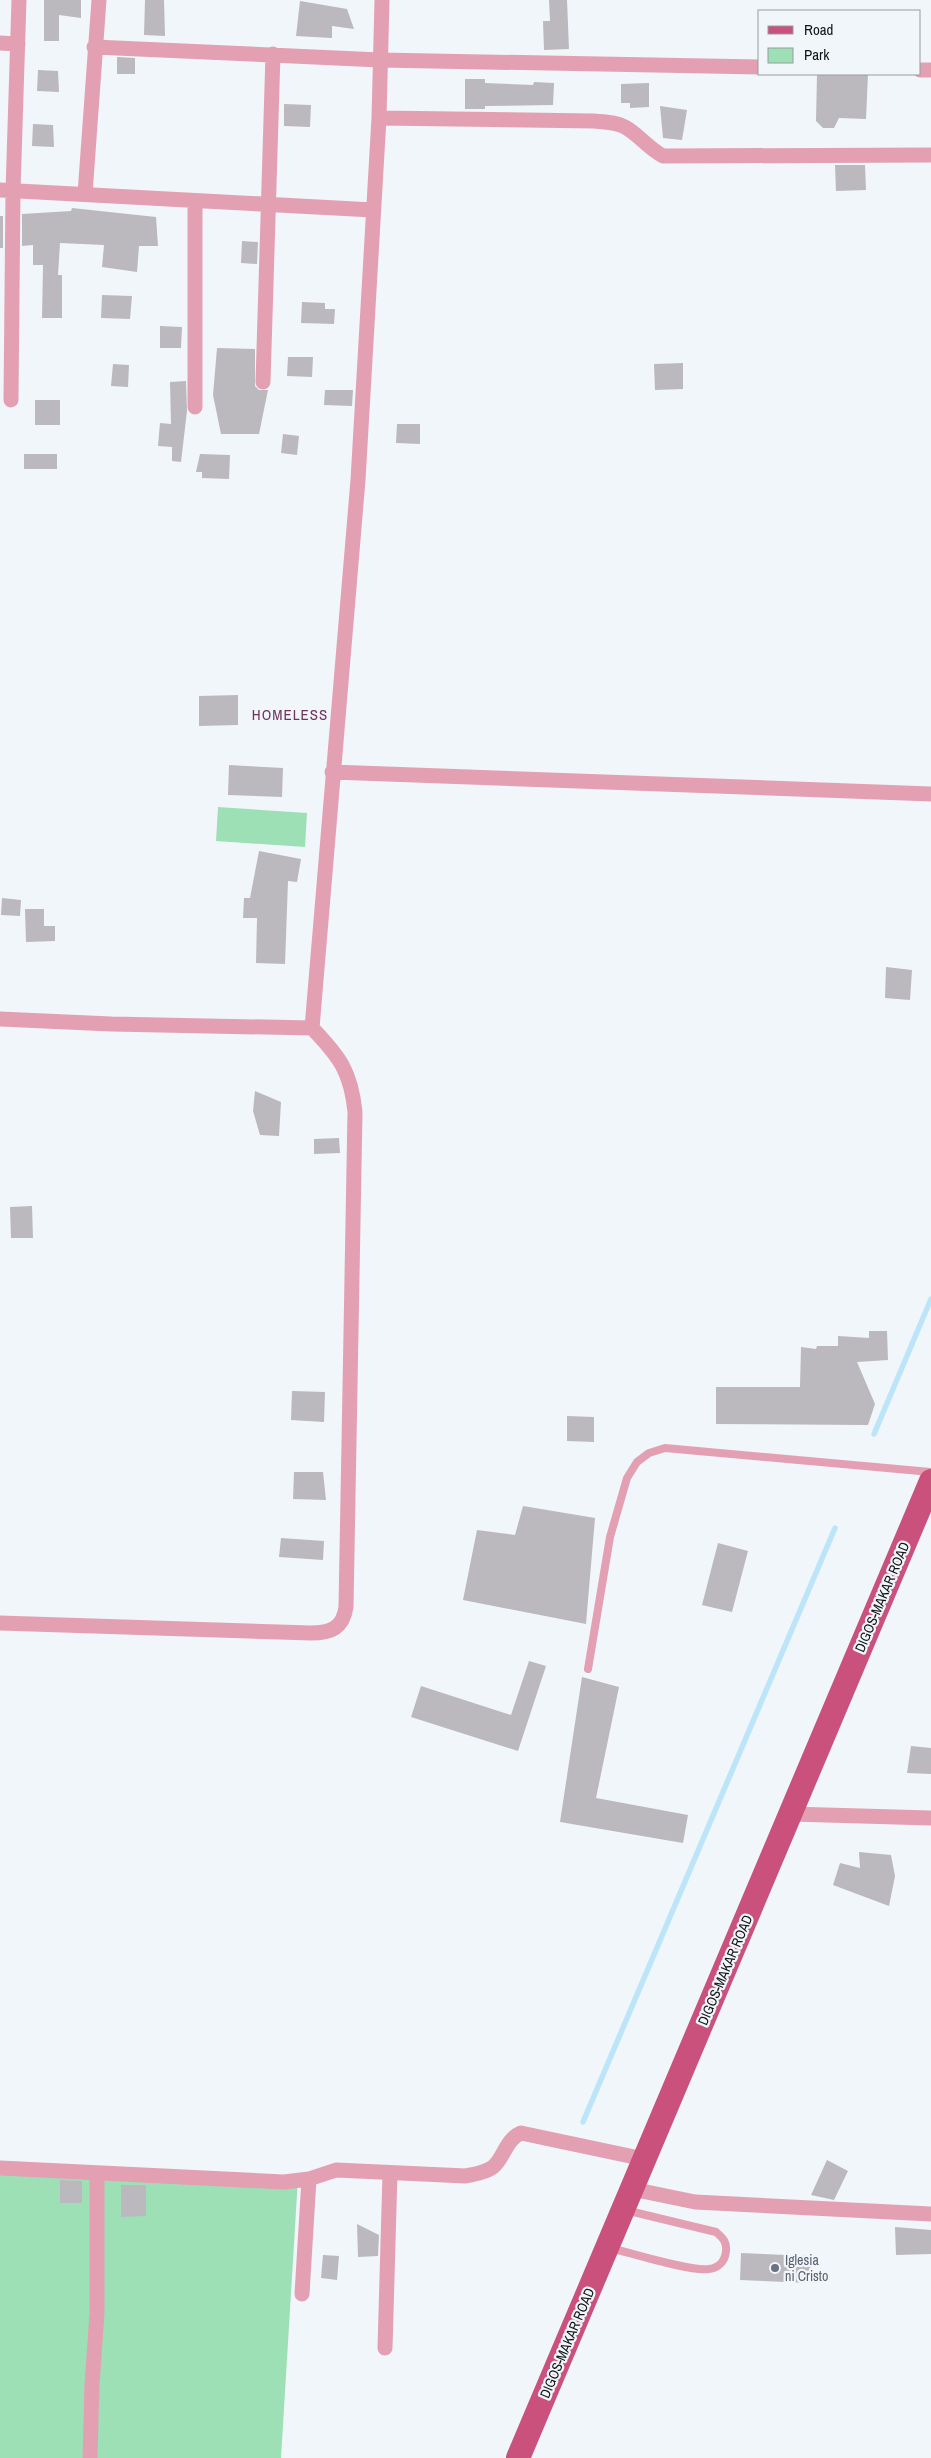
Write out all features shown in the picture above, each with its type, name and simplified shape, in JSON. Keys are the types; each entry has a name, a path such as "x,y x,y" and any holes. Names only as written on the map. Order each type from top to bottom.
{"main road":[{"name":"DIGOS-MAKAR ROAD","path":"518,2458 931,1481"}],"street":[{"path":"11,400 7,190 18,44 19,0"},
{"path":"85,194 94,47 99,0"},
{"path":"312,1028 358,480 379,118 382,0"},
{"path":"0,43 18,44"},
{"path":"94,47 380,60 758,67"},
{"path":"263,382 273,54"},
{"path":"379,118 594,121 616,123 627,128 650,149 663,156 931,155"},
{"path":"7,190 268,206 373,210"},
{"path":"195,406 196,201"},
{"path":"332,772 931,794"},
{"path":"0,1018 111,1024 312,1028 331,1047 346,1070 353,1092 355,1112 346,1607 341,1625 333,1631 311,1633 0,1622"},
{"path":"791,1814 931,1818"},
{"path":"0,2168 284,2182 308,2179 336,2170 466,2176 485,2172 494,2166 504,2150 521,2133 644,2160"},
{"path":"385,2348 390,2173"},
{"path":"90,2458 92,2385 98,2313 97,2174"},
{"path":"302,2294 308,2179"},
{"path":"627,2199 931,2214"}],"lane":[{"path":"588,1670 610,1537 627,1478 637,1462 649,1453 665,1448 931,1472"},
{"path":"607,2247 702,2269 718,2267 724,2261 726,2245 723,2238 716,2232 627,2199"}],"green space":[{"path":"218,807 307,813 305,847 216,841"},
{"path":"0,2168 298,2178 281,2458 0,2458"}],"building":[{"path":"44,0 81,0 81,18 59,15 59,41 44,41"},
{"path":"145,0 164,0 165,36 144,35"},
{"path":"549,0 567,0 569,49 544,50 543,21 550,21"},
{"path":"300,1 347,9 354,29 332,26 332,38 296,36"},
{"path":"117,57 135,58 135,74 117,74"},
{"path":"38,70 58,71 59,92 37,91"},
{"path":"817,75 868,75 866,119 839,118 834,128 823,128 816,121"},
{"path":"465,79 485,79 485,83 533,85 534,82 554,83 553,105 485,106 485,109 465,109"},
{"path":"649,83 649,107 630,108 630,103 621,103 621,84"},
{"path":"284,104 311,105 310,127 284,126"},
{"path":"660,106 687,110 682,140 663,138"},
{"path":"33,124 53,125 54,147 32,146"},
{"path":"835,165 865,165 866,190 836,191"},
{"path":"72,208 156,217 158,246 139,246 137,272 102,267 104,245 60,243 58,275 62,275 62,318 42,318 43,265 33,265 33,245 22,246 22,214 71,211"},
{"path":"0,216 3,216 3,248 0,248"},
{"path":"242,241 258,242 257,264 241,263"},
{"path":"102,295 132,296 130,319 101,318"},
{"path":"302,302 325,303 325,309 335,309 334,324 301,323"},
{"path":"160,326 182,327 181,348 160,348"},
{"path":"217,348 255,349 255,386 259,390 268,390 259,434 221,434 213,395"},
{"path":"288,357 313,357 312,377 287,376"},
{"path":"683,363 683,389 655,390 654,364"},
{"path":"113,364 129,365 128,387 111,386"},
{"path":"186,381 187,411 181,462 172,461 172,447 158,446 160,423 171,424 170,382"},
{"path":"325,390 353,390 352,406 324,405"},
{"path":"35,400 60,400 60,425 35,425"},
{"path":"397,424 420,424 420,444 396,443"},
{"path":"283,434 299,436 297,455 281,453"},
{"path":"24,454 57,454 57,469 24,469"},
{"path":"200,454 230,455 229,479 202,478 202,472 196,472"},
{"path":"238,695 238,725 199,726 199,696"},
{"path":"229,765 283,768 282,797 228,795"},
{"path":"259,851 301,859 297,882 288,881 285,964 256,963 257,918 243,918 244,898 250,898"},
{"path":"2,898 21,900 20,916 1,915"},
{"path":"25,909 44,909 44,926 55,926 55,941 26,942"},
{"path":"886,967 912,970 910,1000 885,998"},
{"path":"255,1091 281,1102 279,1136 260,1135 253,1111"},
{"path":"339,1138 340,1153 314,1154 314,1139"},
{"path":"32,1206 33,1238 11,1238 10,1207"},
{"path":"869,1331 887,1331 888,1360 857,1362 875,1404 868,1425 716,1424 716,1387 800,1387 801,1347 816,1349 817,1346 838,1346 838,1336 869,1338"},
{"path":"292,1391 325,1392 324,1422 291,1420"},
{"path":"567,1416 594,1417 594,1442 567,1441"},
{"path":"294,1472 323,1472 326,1500 293,1499"},
{"path":"523,1506 595,1518 586,1624 463,1600 477,1530 515,1535"},
{"path":"281,1538 324,1541 323,1560 279,1557"},
{"path":"718,1543 748,1551 732,1612 702,1605"},
{"path":"529,1661 546,1666 518,1751 411,1717 421,1686 511,1715"},
{"path":"582,1677 619,1687 596,1798 688,1815 683,1843 560,1822"},
{"path":"911,1746 931,1748 931,1774 907,1773"},
{"path":"859,1852 891,1855 895,1876 889,1906 833,1885 840,1863 860,1868"},
{"path":"827,2160 848,2171 834,2200 811,2195"},
{"path":"60,2180 82,2181 82,2203 60,2203"},
{"path":"121,2185 146,2185 146,2216 121,2217"},
{"path":"357,2224 379,2235 378,2256 358,2257"},
{"path":"895,2227 931,2230 931,2254 896,2255"},
{"name":"Iglesia ni Cristo","path":"741,2253 811,2256 810,2283 740,2280"},
{"path":"323,2255 339,2256 337,2280 321,2278"}],"waterway":[{"path":"874,1434 931,1299"},
{"path":"583,2122 835,1528"}],"place":[{"name":"Iglesia ni Cristo","path":"775,2268"}],"district":[{"name":"HOMELESS","path":"290,714"}]}
